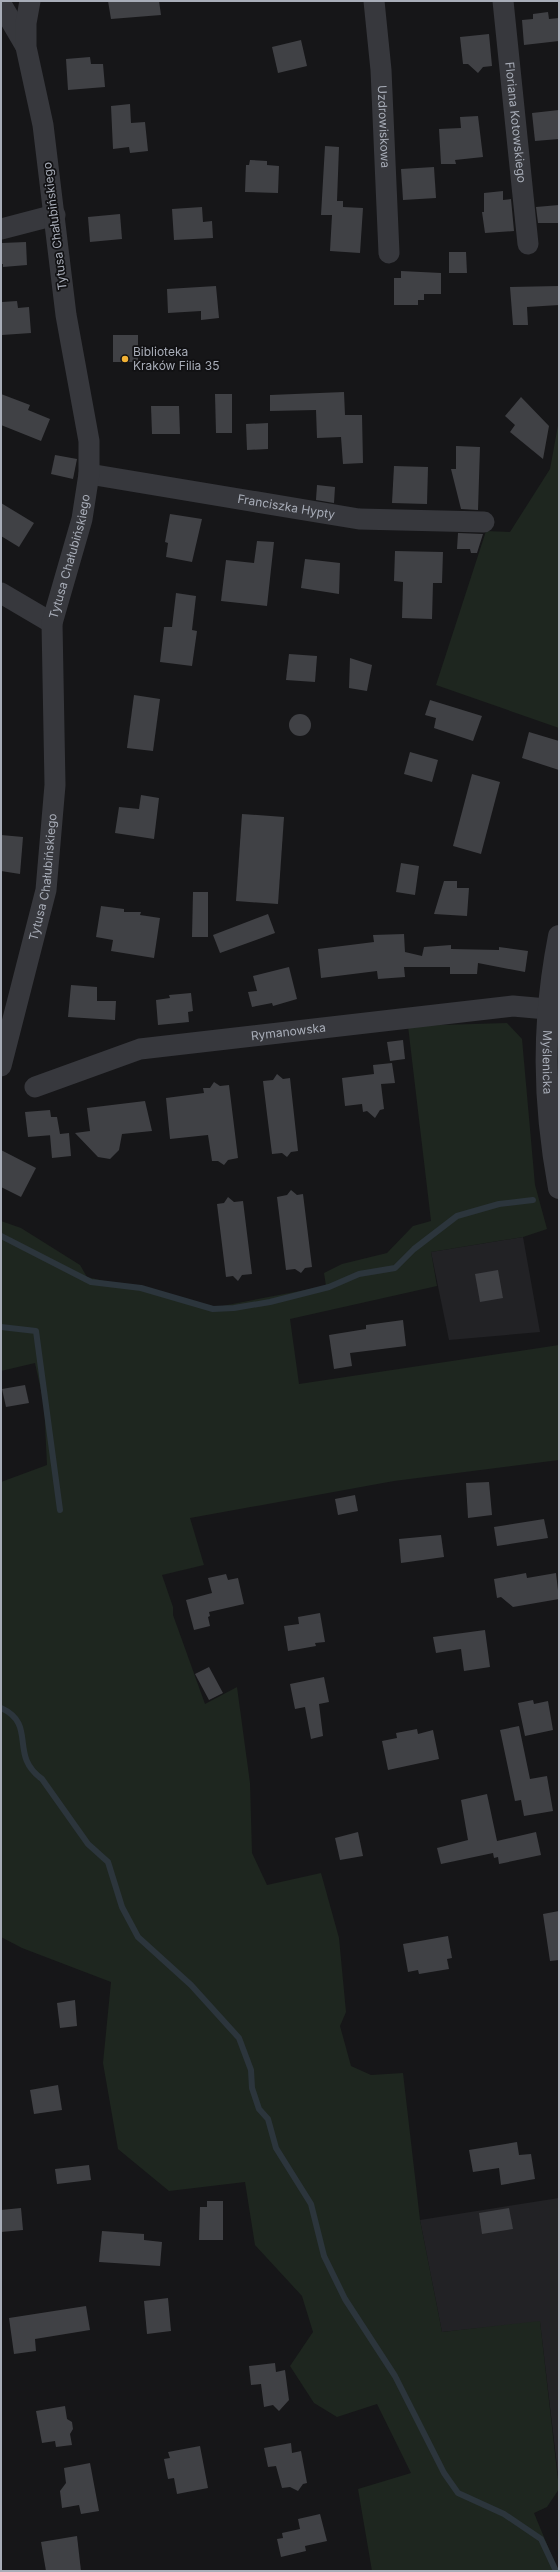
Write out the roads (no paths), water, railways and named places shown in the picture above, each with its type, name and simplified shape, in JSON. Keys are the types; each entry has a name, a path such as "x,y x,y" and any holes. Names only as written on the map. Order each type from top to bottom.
{"street":[{"name":"Tytusa Chałubińskiego","path":"1,1066 46,890 55,785 52,623 82,520 89,474 89,441 66,315 43,125 26,46 26,23 30,1"},
{"name":"Uzdrowiskowa","path":"374,1 381,70 389,253"},
{"name":"Floriana Kotowskiego","path":"503,1 528,244"},
{"name":"Tytusa Chałubińskiego","path":"1,4 26,46"},
{"path":"1,229 55,215"},
{"name":"Franciszka Hypty","path":"89,474 359,519 484,522"},
{"path":"1,593 52,623"},
{"name":"Myślenicka","path":"559,936 548,1009 545,1078 549,1135 559,1188"},
{"name":"Rymanowska","path":"35,1087 140,1049 513,1006 548,1009"}],"waterway":[{"path":"1,1236 91,1282 141,1288 213,1309 234,1308 270,1302 329,1287 359,1274 395,1268 414,1249 457,1216 499,1204 533,1200"},
{"path":"1,1327 36,1331 60,1510"},
{"path":"1,1708 12,1715 18,1723 26,1760 32,1770 42,1779 88,1844 108,1862 122,1907 138,1937 191,1985 239,2038 251,2070 252,2088 259,2109 268,2119 276,2148 311,2204 324,2256 345,2299 395,2376 444,2473 458,2493 504,2514 541,2539 556,2571"}],"place":[{"name":"Biblioteka Kraków Filia 35","path":"125,359"}]}
